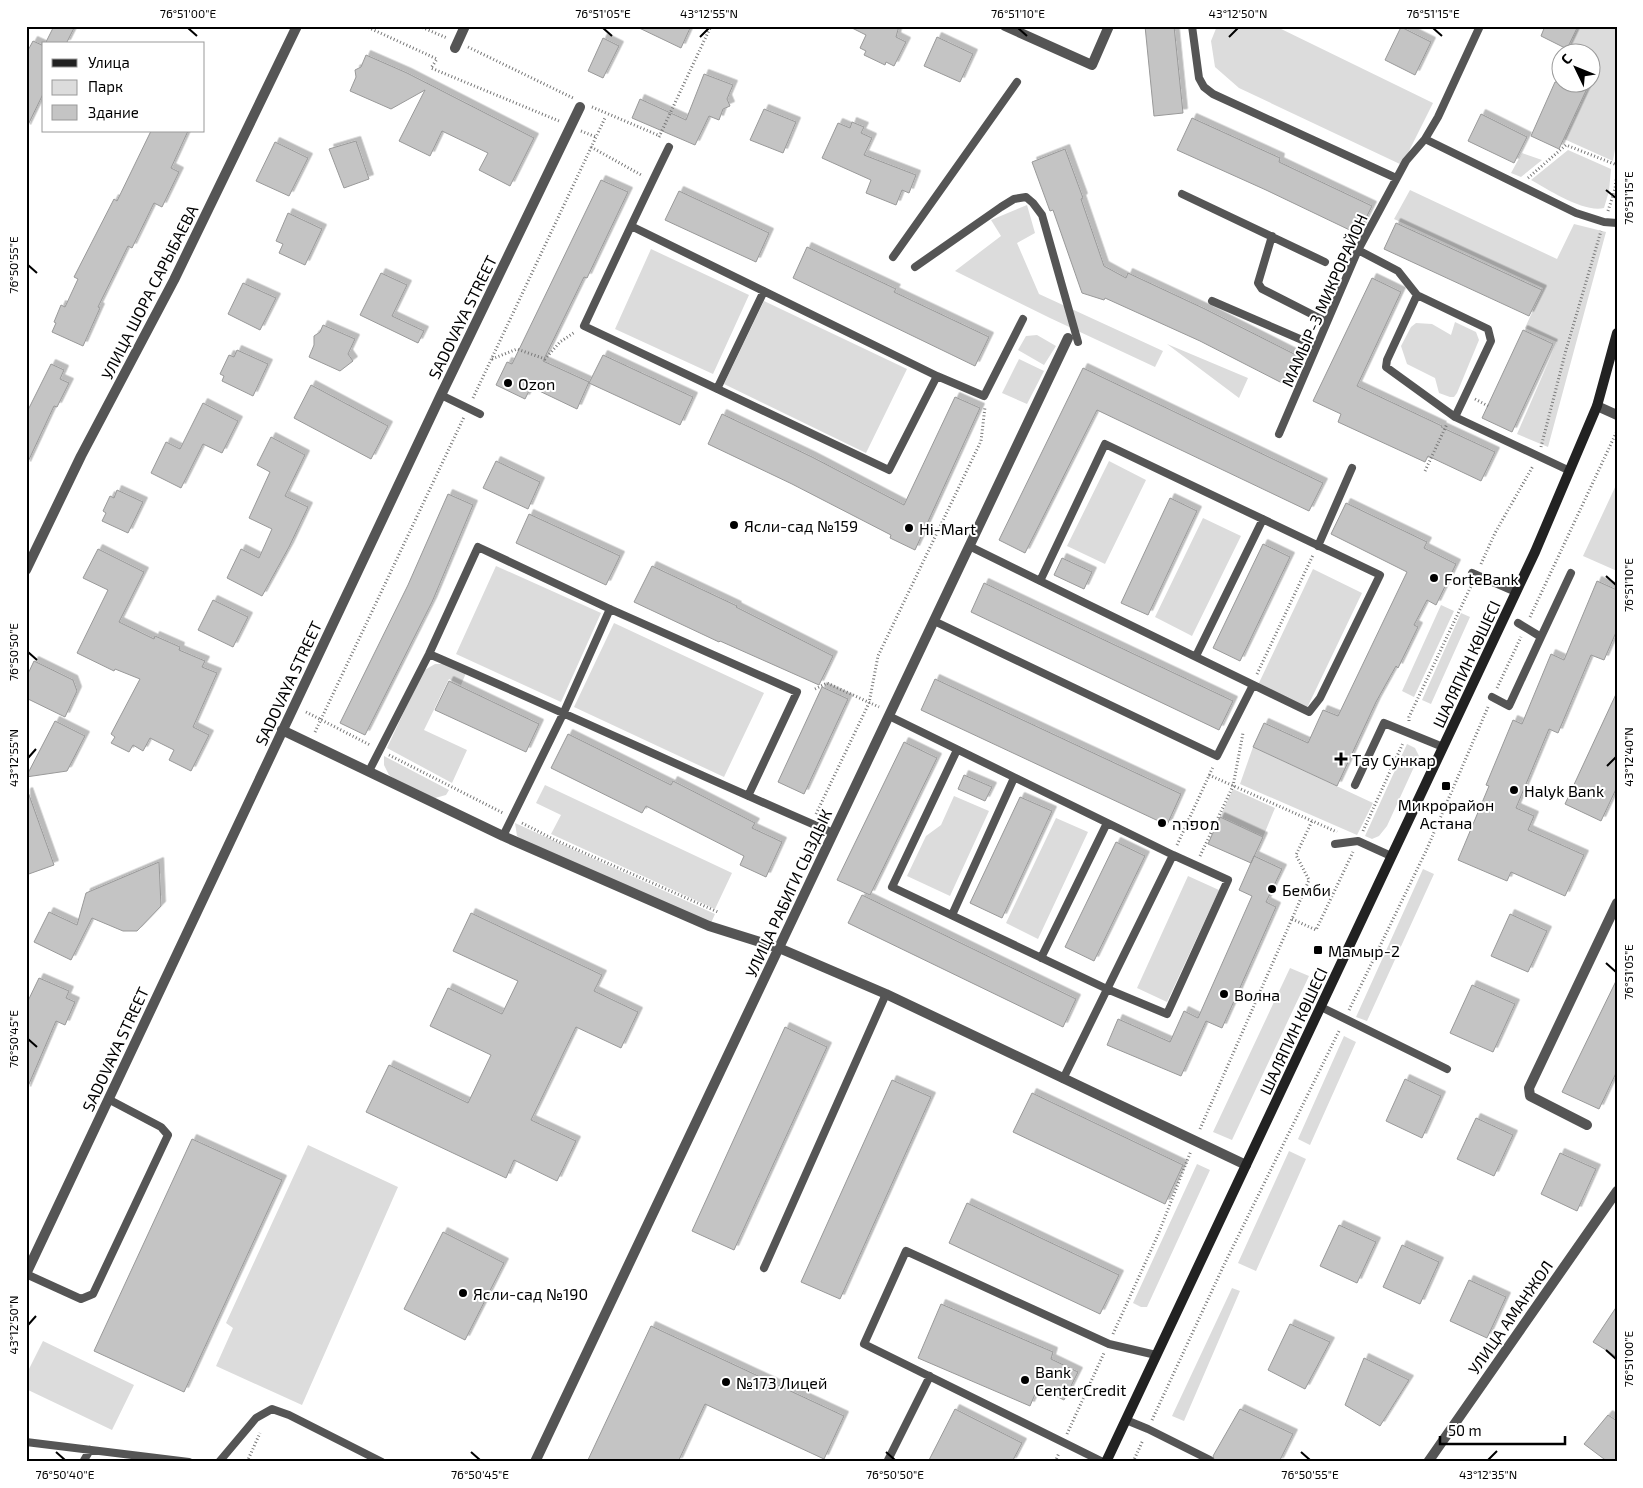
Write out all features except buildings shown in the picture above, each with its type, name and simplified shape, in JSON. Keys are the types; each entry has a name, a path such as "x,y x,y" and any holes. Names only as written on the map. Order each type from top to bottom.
{"main road":[{"name":"ШАЛЯПИН КӨШЕСІ","path":"1104,1462 1126,1420 1516,592 1597,406 1617,333"}],"street":[{"name":"УЛИЦА ШОРА САРЫБАЕВА","path":"26,570 81,456 174,280 297,26"},
{"path":"456,45 465,26"},
{"path":"1005,26 1092,65 1109,26"},
{"name":"SADOVAYA STREET","path":"26,1274 441,396 571,126 584,105"},
{"name":"УЛИЦА РАБИГИ СЫЗДЫК","path":"535,1462 969,546 1073,340"},
{"path":"1597,406 1617,415"},
{"path":"282,730 503,836 709,926 779,948 886,994 1246,1165"},
{"path":"1587,1124 1530,1096 1529,1088 1617,903"},
{"name":"УЛИЦА АМАНЖОЛ","path":"1428,1462 1617,1191"}],"lane":[{"path":"1192,26 1199,78 1204,87 1213,94 1396,178"},
{"name":"МАМЫР-3 МИКРОРАЙОН","path":"1279,434 1358,250 1406,161 1425,139 1438,117 1480,26"},
{"path":"893,257 1017,82"},
{"path":"1425,139 1576,213 1604,222 1617,223"},
{"path":"669,147 584,326 889,470 937,376"},
{"path":"1182,194 1325,262"},
{"path":"914,268 1001,207 1014,199 1026,197 1042,215 1073,340"},
{"path":"631,226 937,376 984,396 1023,319"},
{"path":"1272,236 1258,283 1262,289 1327,322"},
{"path":"1358,250 1398,271 1417,295 1488,329 1491,342 1453,415"},
{"path":"717,388 764,291"},
{"path":"1417,295 1387,360 1386,367 1453,415 1570,471"},
{"path":"1212,301 1316,346"},
{"path":"441,396 480,414"},
{"path":"969,546 1040,581 1196,656 1252,685 1309,712 1320,698 1380,575 1105,444 1040,581"},
{"path":"1318,546 1352,468"},
{"path":"1196,656 1263,519"},
{"path":"369,771 429,654 478,547 610,609 797,692 748,796"},
{"path":"1474,574 1516,592"},
{"path":"1492,697 1509,706 1571,574"},
{"path":"503,836 564,712 610,609"},
{"path":"934,620 1217,756 1252,685"},
{"path":"1518,623 1541,637"},
{"path":"429,654 564,712 833,833"},
{"path":"890,714 1014,778 1228,880 1166,1014 1107,989 892,887 957,750"},
{"path":"1354,785 1384,722 1443,747"},
{"path":"952,915 1014,778"},
{"path":"1041,958 1107,823"},
{"path":"1335,844 1358,841 1392,856"},
{"path":"1063,1079 1173,855"},
{"path":"764,1268 886,994"},
{"path":"1321,1007 1447,1069"},
{"path":"26,1274 81,1299 94,1294 168,1135 161,1127 108,1099"},
{"path":"1104,1462 864,1344 906,1251 1109,1344 1156,1355"},
{"path":"887,1462 930,1376"},
{"path":"219,1462 256,1418 272,1409 290,1415 382,1462"},
{"path":"1126,1420 1210,1460"},
{"path":"26,1442 188,1462"},
{"path":"83,1462 90,1450"}],"path":[{"path":"365,26 436,59 431,68 596,137"},
{"path":"420,26 584,105 660,136"},
{"path":"657,141 711,26"},
{"path":"310,743 605,118"},
{"path":"1520,185 1566,146 1617,165"},
{"path":"591,147 653,180"},
{"path":"1292,919 1316,930 1408,732 1410,726 1409,717 1474,574 1538,456 1566,350 1615,189 1617,173"},
{"path":"491,360 517,349 545,359 560,342 584,326"},
{"path":"811,824 869,703 878,656 981,441 986,404"},
{"path":"1425,471 1453,415"},
{"path":"1252,685 1318,546"},
{"path":"815,689 827,682 890,714"},
{"path":"1173,855 1217,756"},
{"path":"1209,775 1358,841"},
{"path":"1196,866 1232,786"},
{"path":"1055,1462 1157,1237 1195,1142 1309,880 1296,855 1312,821"},
{"path":"1133,1462 1223,1267 1426,851"}],"green space":[{"path":"1217,26 1275,26 1433,103 1402,165 1239,88 1215,67 1211,41"},
{"path":"1578,26 1617,26 1617,137 1613,161 1564,139 1585,92 1600,92 1600,42 1570,42"},
{"path":"1568,150 1611,169 1609,191 1604,208 1596,209 1577,204 1531,180"},
{"path":"1522,153 1542,160 1521,177 1511,173"},
{"path":"1410,190 1557,259 1574,224 1606,232 1548,447 1517,434 1557,342 1525,328 1543,288 1394,219"},
{"path":"1027,205 1035,233 1017,243 1039,294 1163,351 1155,367 955,271 1001,236 991,220"},
{"path":"651,249 749,295 713,374 615,329"},
{"path":"764,301 907,369 866,453 724,384"},
{"path":"1455,322 1476,332 1479,340 1457,393 1454,397 1450,397 1439,393 1435,378 1407,364 1401,346 1411,327 1416,323 1432,324 1451,335"},
{"path":"1037,335 1056,346 1044,365 1018,350 1026,336"},
{"path":"1167,344 1248,378 1239,398"},
{"path":"1019,359 1044,371 1027,404 1002,393"},
{"path":"1109,461 1146,480 1105,564 1067,546"},
{"path":"1617,483 1617,571 1583,556"},
{"path":"1203,518 1241,536 1192,636 1155,617"},
{"path":"496,566 601,613 561,702 456,654"},
{"path":"1313,569 1362,593 1307,708 1258,685"},
{"path":"1441,605 1454,611 1414,697 1402,691"},
{"path":"1461,613 1470,617 1431,704 1422,700"},
{"path":"614,623 764,693 724,777 574,707"},
{"path":"435,664 444,664 466,673 461,685 449,679 424,730 467,750 452,783 387,748 423,671"},
{"path":"1407,744 1415,748 1419,756 1387,826 1379,836 1372,839 1365,836"},
{"path":"1253,747 1373,803 1357,835 1240,784"},
{"path":"384,756 449,790 446,795 435,798 396,780 389,775 384,765"},
{"path":"545,785 732,873 715,909 551,834 561,815 536,803"},
{"path":"1233,789 1275,808 1263,837 1220,817"},
{"path":"954,796 989,811 950,896 907,876 926,836 941,825"},
{"path":"1056,818 1088,832 1038,939 1006,923"},
{"path":"515,823 715,914 711,923 525,841 517,836"},
{"path":"1423,869 1434,874 1367,1021 1356,1017"},
{"path":"1188,876 1219,890 1167,1002 1137,988"},
{"path":"1290,968 1309,976 1232,1140 1213,1132"},
{"path":"1344,1036 1356,1042 1310,1145 1298,1139"},
{"path":"308,1145 398,1187 302,1405 216,1366 233,1328 226,1323"},
{"path":"1289,1151 1306,1159 1256,1271 1238,1263"},
{"path":"1197,1164 1210,1170 1147,1307 1141,1307 1133,1303"},
{"path":"1232,1288 1240,1291 1184,1421 1172,1416"},
{"path":"43,1341 134,1385 112,1430 26,1389 26,1375"}],"place":[{"name":"Ozon","path":"508,383"},
{"name":"Ясли-сад №159","path":"734,525"},
{"name":"Hi-Mart","path":"909,528"},
{"name":"ForteBank","path":"1434,578"},
{"name":"Тау Сункар","path":"1341,759"},
{"name":"Микрорайон Астана","path":"1446,786"},
{"name":"Halyk Bank","path":"1514,790"},
{"name":"מספרה","path":"1162,823"},
{"name":"Бемби","path":"1272,889"},
{"name":"Мамыр-2","path":"1318,950"},
{"name":"Волна","path":"1224,994"},
{"name":"Ясли-сад №190","path":"463,1293"},
{"name":"Bank CenterCredit","path":"1025,1380"},
{"name":"№173 Лицей","path":"726,1382"}]}
